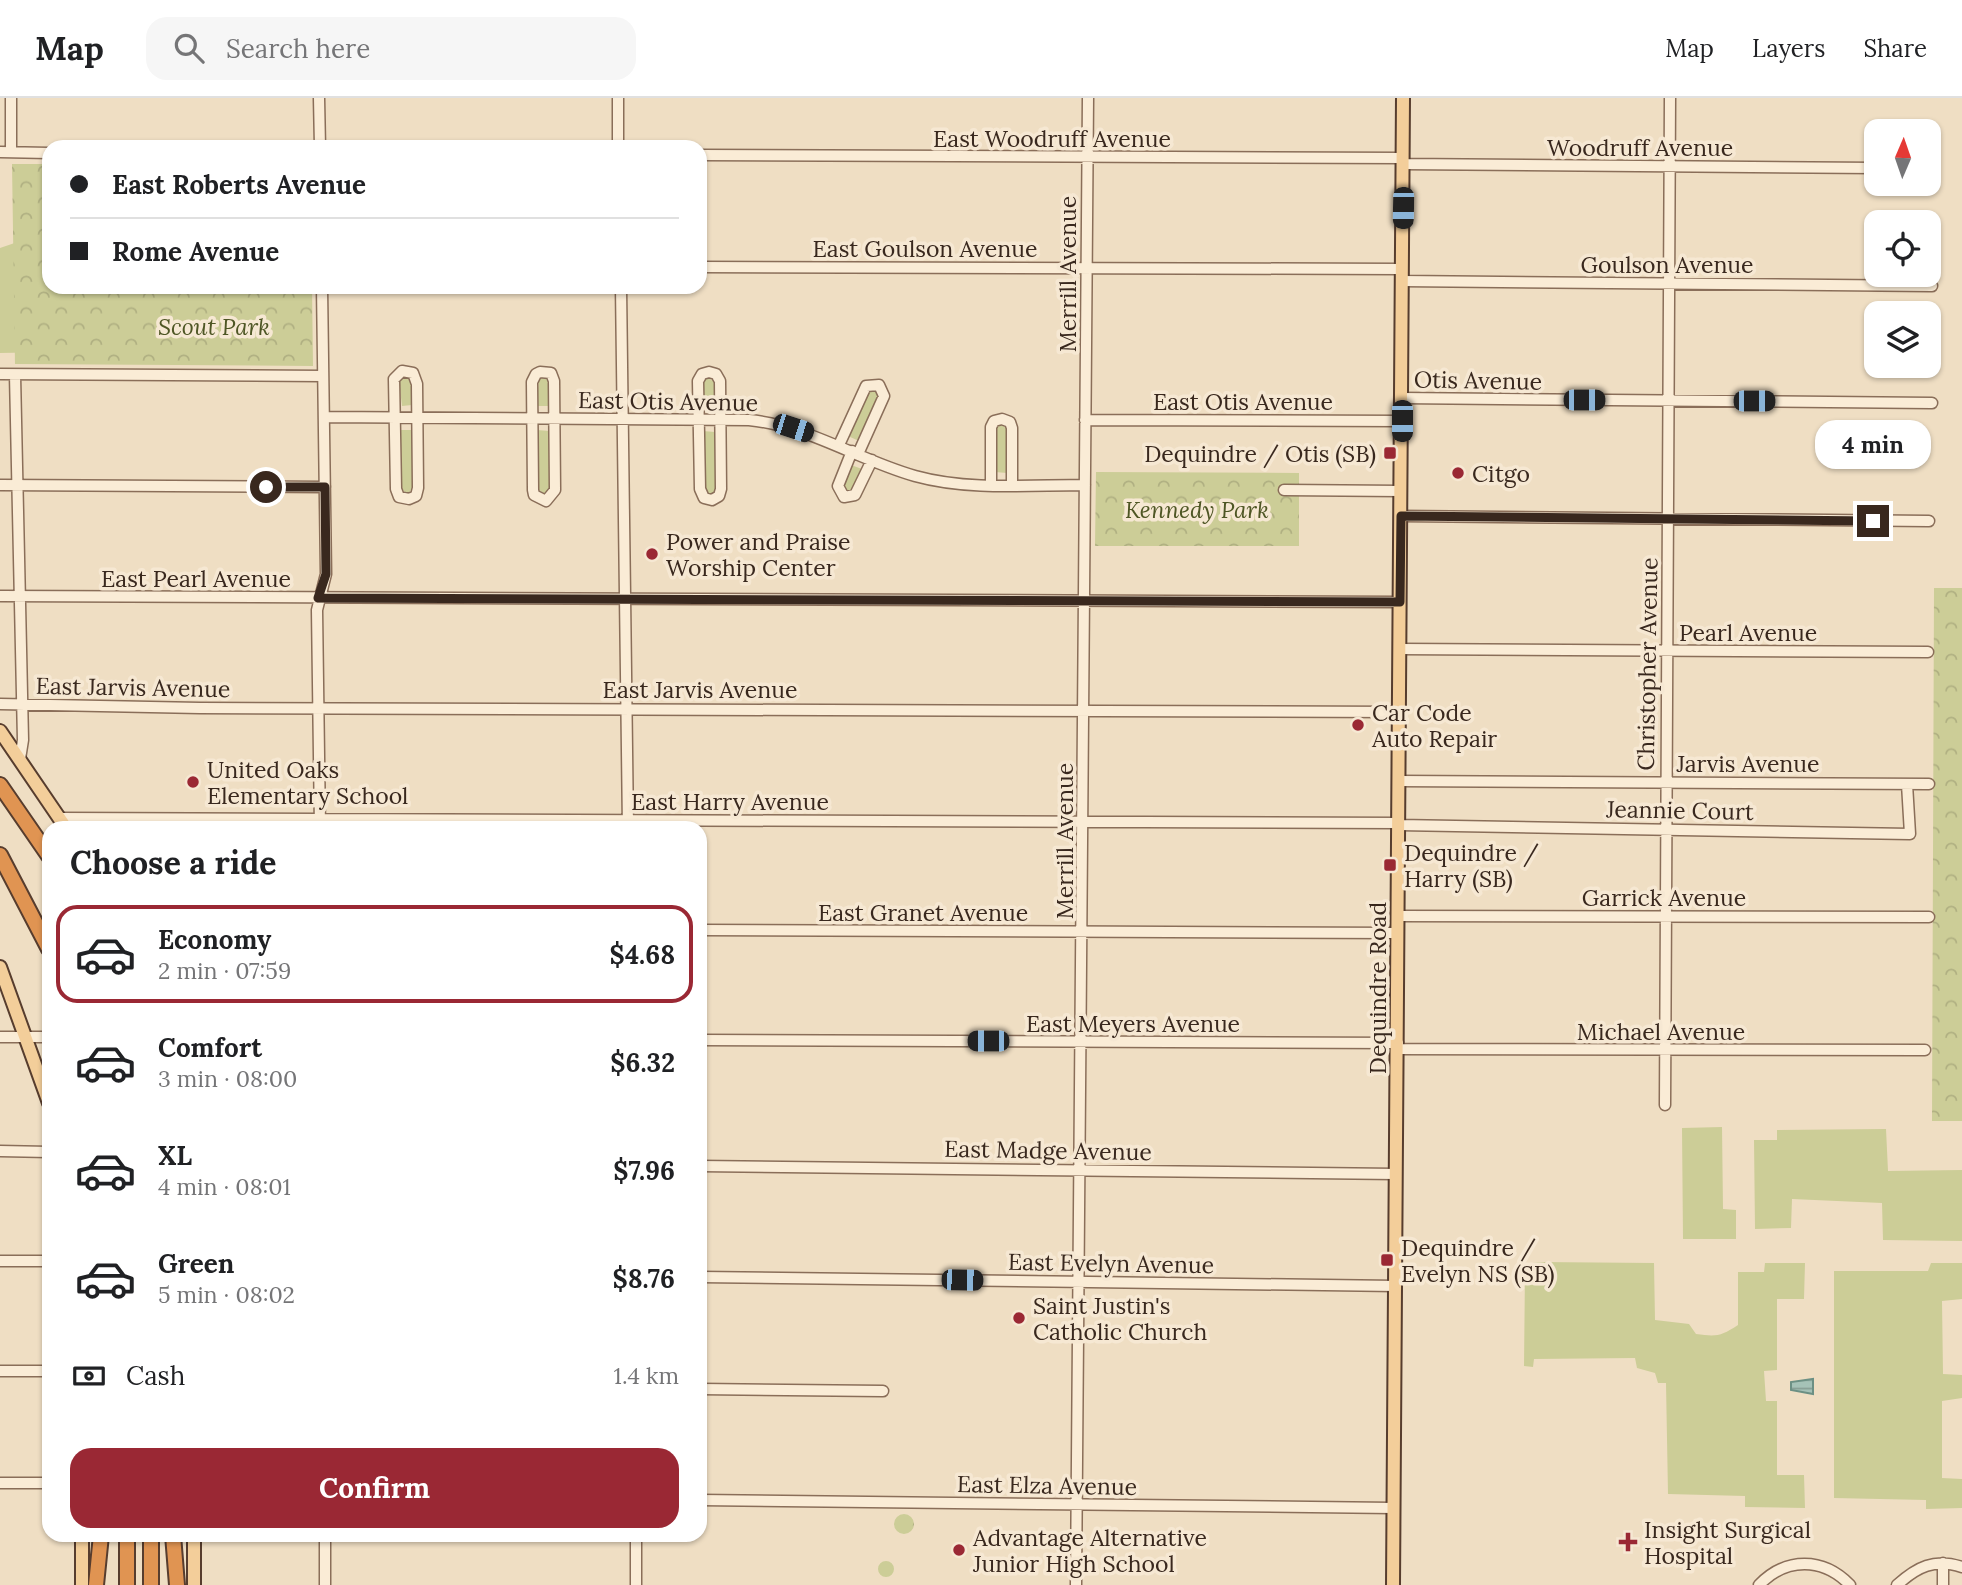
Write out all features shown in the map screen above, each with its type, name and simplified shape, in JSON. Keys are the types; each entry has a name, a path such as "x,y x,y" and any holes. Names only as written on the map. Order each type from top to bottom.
{"highway":[{"path":"0,785 42,846"},
{"path":"0,855 42,936"},
{"path":"96,1585 100,1542"},
{"path":"127,1542 127,1585"},
{"path":"151,1542 151,1585"},
{"path":"174,1542 177,1585"}],"main road":[{"name":"Dequindre Road","path":"1393,1585 1403,98"},
{"path":"0,731 62,821"},
{"path":"0,967 42,1084"},
{"path":"82,1542 82,1585"},
{"path":"194,1542 194,1585"}],"street":[{"path":"11,98 12,152"},
{"path":"319,98 320,140"},
{"path":"618,98 618,140"},
{"name":"Merrill Avenue","path":"1076,1585 1082,1170 1088,98"},
{"name":"Christopher Avenue","path":"1665,1105 1670,98"},
{"path":"0,152 42,153"},
{"name":"East Woodruff Avenue","path":"707,155 1403,161"},
{"name":"Woodruff Avenue","path":"1403,161 1864,168"},
{"name":"East Goulson Avenue","path":"707,267 1087,268 1402,275"},
{"name":"Goulson Avenue","path":"1402,275 1670,284 1864,285"},
{"path":"320,821 318,598 326,574 322,294"},
{"path":"621,294 628,821"},
{"path":"408,371 416,377 417,418 418,492 409,499 399,497 396,489 396,375 408,371"},
{"path":"546,371 554,377 555,419 555,490 546,500 534,495 533,490 534,377 546,371"},
{"path":"0,374 323,376"},
{"path":"702,374 716,374 720,381 720,419 721,489 719,496 712,500 704,498 699,489 698,381 702,374"},
{"path":"15,375 22,704 20,759"},
{"path":"839,445 866,386 880,385 884,396 838,486 844,497 851,497 858,491 872,460"},
{"name":"Otis Avenue","path":"1401,398 1932,403"},
{"name":"East Otis Avenue","path":"324,418 762,421 793,428 872,460 936,481 1085,485"},
{"path":"990,484 991,427 995,421 1002,419 1010,422 1012,428 1012,484"},
{"name":"East Otis Avenue","path":"1085,420 1402,421"},
{"path":"0,485 325,487"},
{"path":"1284,490 1401,491"},
{"path":"1401,516 1929,521"},
{"name":"East Pearl Avenue","path":"0,596 1400,602"},
{"name":"Pearl Avenue","path":"1400,649 1928,652"},
{"name":"East Jarvis Avenue","path":"0,704 318,708 1400,712"},
{"name":"Jarvis Avenue","path":"1399,781 1929,784"},
{"name":"Jeannie Court","path":"1399,824 1910,834 1907,783"},
{"name":"East Harry Avenue","path":"707,823 1083,821 1399,824"},
{"name":"Garrick Avenue","path":"1398,916 1929,917"},
{"name":"East Granet Avenue","path":"707,930 1398,933"},
{"path":"0,1037 42,1037"},
{"name":"East Meyers Avenue","path":"707,1040 1398,1046"},
{"name":"Michael Avenue","path":"1398,1046 1925,1050"},
{"path":"0,1151 42,1152"},
{"name":"East Madge Avenue","path":"707,1166 1396,1174"},
{"path":"0,1261 42,1261"},
{"name":"East Evelyn Avenue","path":"707,1277 1396,1286"},
{"path":"0,1371 42,1371"},
{"path":"707,1389 883,1391"},
{"path":"0,1483 42,1483"},
{"name":"East Elza Avenue","path":"707,1500 1393,1508"},
{"path":"325,1542 325,1585"},
{"path":"636,1542 636,1585"},
{"path":"1759,1585 1782,1567 1810,1563 1825,1566 1850,1585"},
{"path":"1896,1585 1920,1566 1943,1563 1962,1567"},
{"path":"1943,1563 1943,1585"}],"green space":[{"name":"Scout Park","path":"12,164 42,164 42,294 312,294 313,366 15,364"},
{"path":"38,235 42,254 42,294 49,294 53,352 0,353 0,248"},
{"path":"405,375 411,379 412,405 402,406 399,381"},
{"path":"539,377 549,380 549,406 537,406"},
{"path":"706,377 715,382 715,406 703,407 702,382"},
{"path":"871,389 877,389 879,397 859,441 848,436"},
{"path":"1001,424 1008,430 1007,473 995,472 995,429"},
{"path":"400,430 412,430 413,488 407,494 401,488"},
{"path":"537,430 549,431 550,489 545,495 538,489"},
{"path":"703,431 715,432 716,490 711,495 704,492"},
{"path":"851,465 862,469 853,490 845,492 842,484"},
{"name":"Kennedy Park","path":"1096,472 1299,473 1299,546 1095,546"},
{"path":"1934,588 1962,588 1962,1121 1932,1121"},
{"path":"1722,1127 1723,1209 1736,1210 1736,1239 1683,1239 1682,1128"},
{"path":"1886,1129 1888,1171 1962,1170 1962,1241 1883,1240 1882,1203 1792,1199 1791,1228 1755,1229 1754,1140 1777,1140 1777,1130"},
{"path":"1654,1263 1655,1320 1689,1324 1696,1334 1709,1335 1718,1335 1738,1325 1738,1272 1764,1272 1765,1263 1805,1263 1804,1299 1777,1299 1777,1370 1764,1371 1766,1401 1777,1401 1777,1475 1804,1475 1805,1508 1745,1507 1745,1496 1668,1494 1666,1383 1658,1383 1655,1373 1637,1368 1635,1358 1534,1359 1533,1367 1524,1366 1525,1270 1528,1264"},
{"path":"1931,1263 1962,1263 1962,1299 1942,1301 1943,1374 1962,1375 1962,1398 1942,1401 1942,1478 1962,1479 1962,1508 1926,1509 1926,1500 1834,1498 1834,1271 1928,1271"},
{"path":"904,1514 911,1517 914,1524 911,1531 904,1534 897,1531 894,1524 897,1517"},
{"path":"886,1561 892,1563 892,1575 886,1577 880,1575 878,1569 880,1563"}],"shaded area":[{"path":"1813,1379 1813,1394 1791,1390 1791,1382"}],"place":[{"name":"Dequindre / Otis (SB)","path":"1390,453"},
{"name":"Citgo","path":"1458,473"},
{"name":"Power and Praise Worship Center","path":"652,554"},
{"name":"Car Code Auto Repair","path":"1358,725"},
{"name":"United Oaks Elementary School","path":"193,782"},
{"name":"Dequindre / Harry (SB)","path":"1390,865"},
{"name":"Dequindre / Evelyn NS (SB)","path":"1387,1260"},
{"name":"Saint Justin's Catholic Church","path":"1019,1318"},
{"name":"Insight Surgical Hospital","path":"1628,1542"},
{"name":"Advantage Alternative Junior High School","path":"959,1550"}],"route":[{"path":"266,487 325,487 326,574 318,598 1400,602 1401,516 1873,521"}]}
